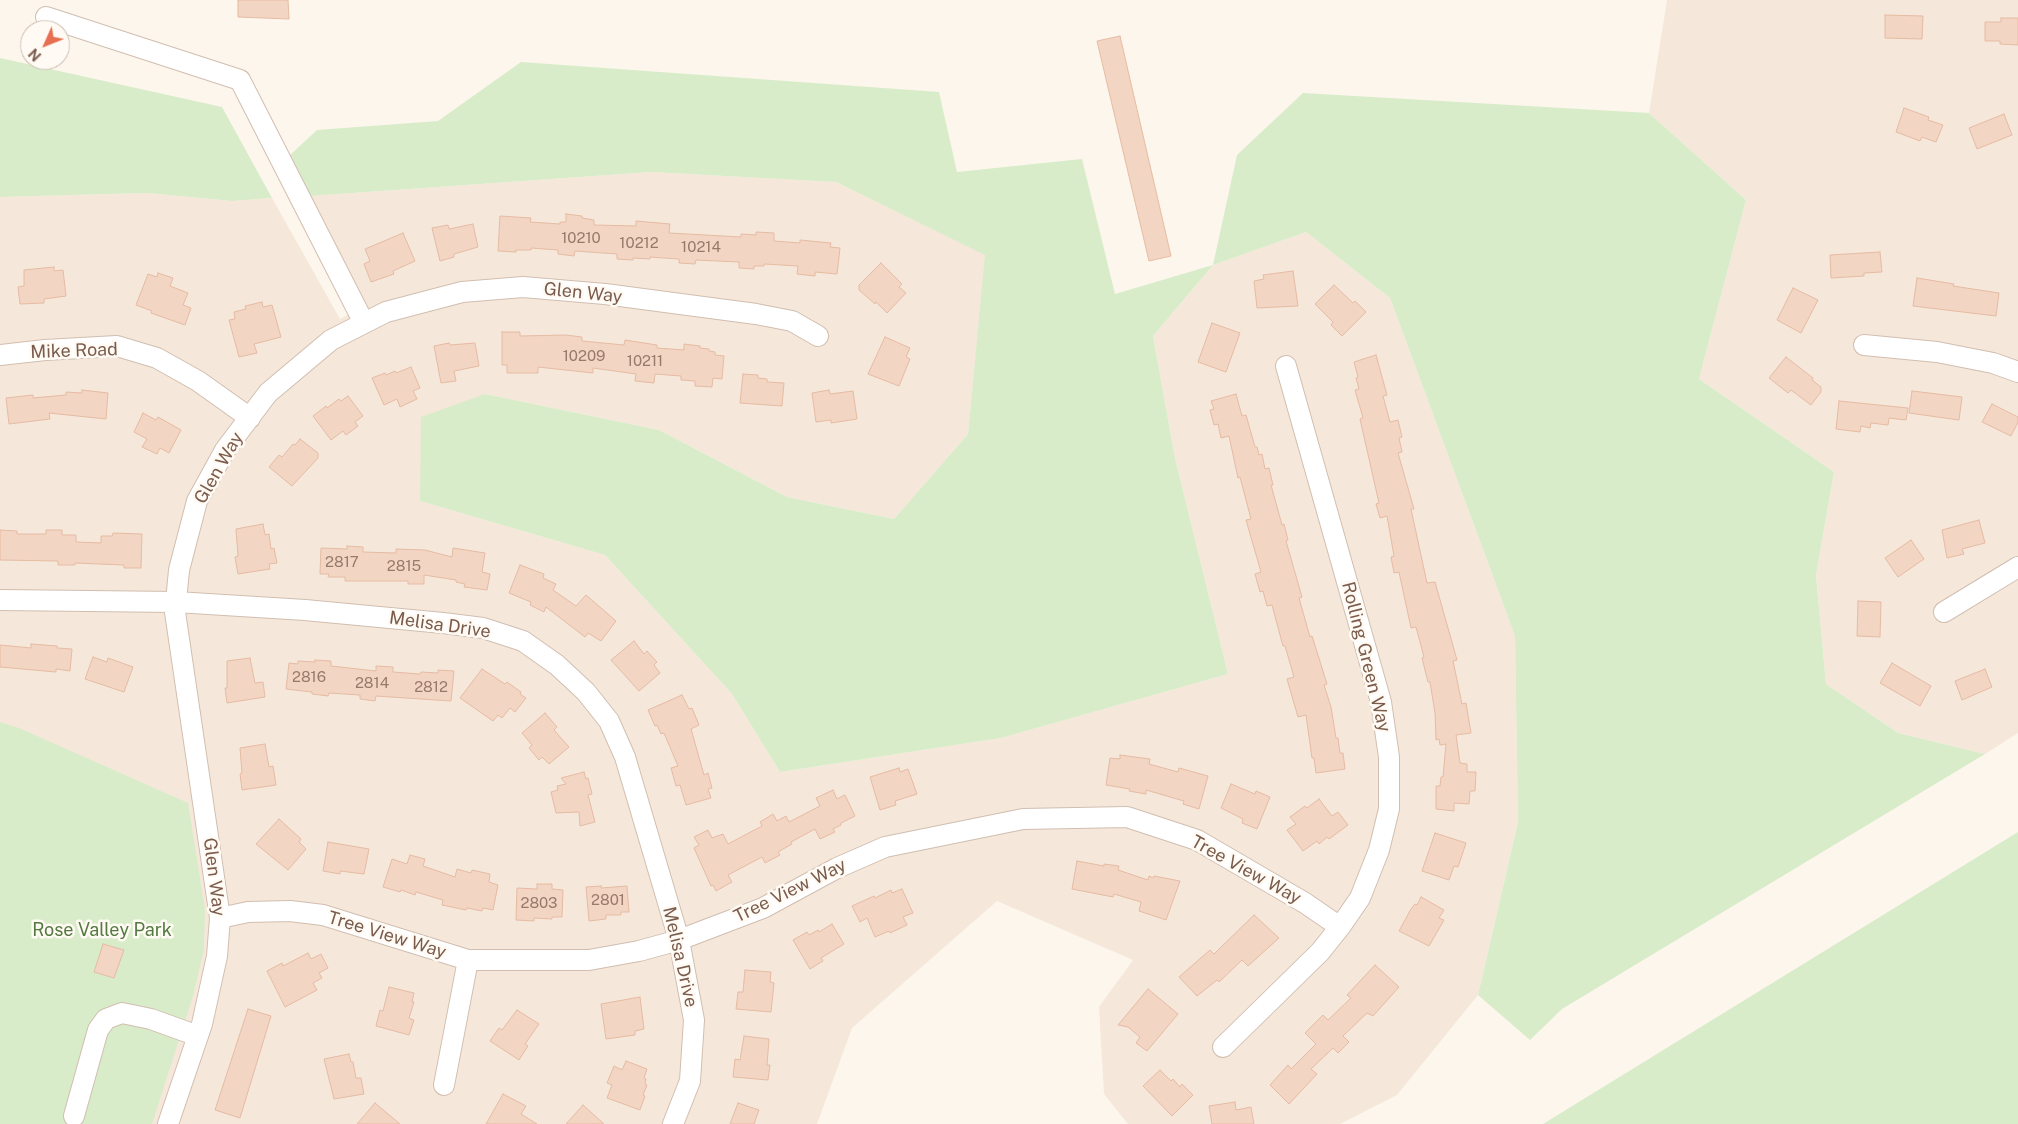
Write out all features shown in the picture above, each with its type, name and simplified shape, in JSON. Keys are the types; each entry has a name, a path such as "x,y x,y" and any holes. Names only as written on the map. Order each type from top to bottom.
{"street":[{"path":"46,17 240,80 364,323"},
{"name":"Glen Way","path":"168,1124 198,1036 217,956 220,918 175,612 179,570 197,501 225,450 268,393 331,340 386,312 462,292 523,287 605,294 756,314 792,321 818,336"},
{"path":"1864,345 1937,352 1993,363 2018,372"},
{"name":"Mike Road","path":"0,355 45,350 117,346 157,358 198,381 250,418"},
{"name":"Rolling Green Way","path":"1223,1047 1320,952 1340,927 1360,898 1379,850 1388,809 1389,757 1381,702 1286,366"},
{"path":"1944,612 2018,567"},
{"name":"Melisa Drive","path":"0,600 176,602 305,610 443,623 483,628 523,641 557,665 586,692 610,721 625,756 679,940 694,1020 690,1081 672,1124"},
{"name":"Tree View Way","path":"220,918 248,912 281,911 323,915 468,960 589,960 640,951 679,940 763,908 837,868 886,847 1024,819 1127,817 1197,840 1305,903 1340,927"},
{"path":"444,1085 468,960"},
{"path":"74,1116 98,1030 106,1019 122,1013 151,1019 198,1036"}],"shaded area":[{"path":"1667,0 2018,0 2018,733 1985,754 1898,733 1826,684 1816,575 1834,472 1699,379 1746,200 1649,113"},
{"path":"651,172 836,182 986,255 968,434 894,519 787,497 659,430 485,394 420,501 605,555 732,694 780,772 1001,738 1228,674 1175,458 1153,336 1213,265 1306,232 1390,298 1515,636 1518,822 1478,995 1397,1095 1340,1124 1128,1124 1104,1094 1099,1007 1133,960 997,901 852,1028 817,1124 0,1124 0,197 148,193 232,201 272,198 340,319 367,305 310,196"}],"green space":[{"path":"0,58 20,62 20,70 54,70 222,107 272,198 232,201 148,193 0,197"},
{"path":"521,62 939,92 957,172 1082,159 1115,294 1213,265 1153,336 1175,458 1228,674 1001,738 780,772 732,694 605,555 420,501 421,417 485,394 659,430 787,497 894,519 968,434 985,255 836,182 651,172 310,196 289,156 317,130 438,121"},
{"path":"1303,93 1649,113 1746,200 1699,379 1834,472 1816,575 1826,684 1898,733 1985,754 1562,1009 1530,1040 1478,995 1518,822 1515,636 1390,298 1306,232 1213,265 1237,155"},
{"name":"Rose Valley Park","path":"0,722 19,728 188,803 205,910 204,949 193,996 152,1124 0,1124"},
{"path":"2018,832 2018,1124 1543,1124"}],"building":[{"path":"238,0 288,0 289,19 238,17"},
{"path":"1885,15 1923,16 1922,39 1885,38"},
{"path":"2001,18 2018,18 2018,45 2000,44 2000,41 1985,41 1985,22 2001,22"},
{"path":"1120,36 1171,256 1149,261 1097,41"},
{"path":"1904,108 1929,117 1928,120 1943,125 1936,142 1922,137 1920,141 1896,132"},
{"path":"2004,114 2012,135 1977,149 1969,128"},
{"path":"566,214 594,220 594,225 636,226 636,221 670,224 669,233 741,237 741,234 756,235 756,232 774,233 774,241 800,243 800,240 831,243 830,247 840,248 837,274 815,272 815,276 797,274 798,266 764,264 764,266 754,266 754,269 739,268 739,262 696,260 695,264 679,263 679,259 650,257 650,259 617,259 617,254 575,251 574,256 558,254 558,250 531,248 531,250 516,250 516,252 498,251 500,216 531,218 530,222 560,224 560,222 566,222"},
{"path":"473,224 478,247 454,254 454,257 440,261 432,228 448,225 449,229"},
{"path":"403,233 415,261 393,271 394,274 371,282 364,264 370,261 365,249"},
{"path":"1880,252 1882,272 1864,273 1864,276 1831,278 1830,255"},
{"path":"881,263 902,284 899,287 906,293 887,313 876,302 875,304 859,290 859,285"},
{"path":"54,267 54,271 63,270 66,296 44,299 44,303 20,304 18,287 24,286 24,270"},
{"path":"1293,271 1298,306 1257,308 1254,281 1264,279 1263,275"},
{"path":"158,273 173,278 170,286 188,293 183,305 191,308 185,325 151,313 152,311 136,305 148,274 157,277"},
{"path":"1917,278 1999,293 1996,316 1913,306"},
{"path":"1334,285 1353,303 1355,301 1366,312 1342,336 1331,325 1333,322 1315,304"},
{"path":"1793,288 1818,300 1801,333 1777,320"},
{"path":"262,302 263,307 272,305 281,337 254,344 257,353 239,357 229,320 235,319 234,312 246,309 245,306"},
{"path":"1212,323 1240,333 1226,372 1198,362"},
{"path":"502,332 520,332 520,336 566,335 582,337 582,341 624,345 625,340 657,345 657,348 684,350 684,344 700,346 700,348 715,352 715,355 724,356 722,379 713,378 712,387 695,386 695,381 681,380 681,376 655,374 654,383 635,381 636,374 593,368 593,373 538,367 538,373 507,373 507,365 502,365"},
{"path":"885,337 910,348 906,357 910,359 899,386 868,374"},
{"path":"449,343 450,345 475,343 479,366 454,371 456,381 441,383 434,346"},
{"path":"1376,355 1387,395 1383,396 1390,422 1398,420 1402,437 1399,438 1402,452 1398,453 1414,509 1411,509 1427,583 1435,582 1457,660 1453,661 1462,704 1466,703 1471,733 1456,735 1460,763 1467,764 1467,772 1476,772 1475,791 1470,791 1469,804 1454,803 1454,811 1436,809 1436,786 1440,786 1441,777 1443,777 1446,744 1440,745 1439,739 1436,740 1435,713 1430,682 1428,682 1416,627 1411,628 1399,572 1394,573 1391,557 1394,556 1387,516 1380,518 1376,504 1379,503 1360,419 1363,418 1355,390 1359,389 1354,362"},
{"path":"1786,357 1813,378 1812,380 1821,387 1821,392 1811,405 1791,390 1788,393 1769,378"},
{"path":"411,367 420,388 413,391 417,399 400,407 397,399 384,405 372,378 385,373 386,375 395,371 396,373"},
{"path":"743,374 758,375 758,378 767,379 767,382 784,383 782,406 740,403"},
{"path":"82,390 108,393 106,419 49,413 50,419 9,424 6,398 33,395 33,398 66,395 66,392 82,393"},
{"path":"829,390 830,394 853,391 857,419 831,423 831,420 816,422 812,393"},
{"path":"1912,391 1962,397 1959,420 1909,413"},
{"path":"1236,394 1242,416 1246,415 1255,447 1257,447 1259,455 1262,454 1265,469 1269,468 1273,485 1271,485 1282,525 1284,524 1288,540 1286,541 1302,597 1299,598 1310,637 1312,636 1327,684 1324,685 1331,707 1340,753 1343,753 1345,769 1316,773 1306,715 1298,717 1287,679 1294,677 1285,646 1283,646 1272,605 1267,606 1263,591 1260,592 1255,574 1261,572 1246,520 1251,519 1240,477 1238,478 1229,436 1221,438 1218,424 1214,425 1210,410 1214,409 1211,401"},
{"path":"348,396 363,416 355,422 358,426 346,435 343,431 331,440 313,416 326,406 327,408 339,399 341,401"},
{"path":"1839,401 1908,408 1906,420 1889,418 1888,425 1871,423 1870,428 1861,426 1860,432 1836,429"},
{"path":"1992,404 2018,417 2018,422 2011,436 1982,422"},
{"path":"143,413 156,420 158,417 181,430 169,453 160,448 157,454 142,447 147,439 134,432"},
{"path":"300,439 318,453 318,458 292,486 269,467 279,455 282,457"},
{"path":"1979,520 1985,543 1962,549 1964,554 1947,558 1942,530"},
{"path":"263,524 265,535 269,534 271,549 274,548 277,563 269,564 270,569 238,574 235,557 238,556 236,529"},
{"path":"0,530 17,531 17,534 46,534 46,530 62,530 62,535 76,535 76,542 101,543 101,536 112,536 113,533 142,534 141,568 124,568 124,565 75,563 75,565 58,565 58,561 0,560"},
{"path":"1911,540 1924,559 1898,577 1885,558"},
{"path":"347,546 363,547 363,552 396,553 396,549 425,550 452,557 453,548 485,553 482,572 490,574 487,590 464,587 465,584 456,582 456,580 424,575 424,584 408,584 408,581 345,581 345,577 328,577 329,574 320,574 321,548 347,549"},
{"path":"520,565 544,574 543,578 556,584 553,590 576,606 586,595 616,621 601,641 588,633 585,637 546,607 544,612 530,605 531,602 509,593"},
{"path":"1858,601 1881,602 1880,637 1857,636"},
{"path":"634,641 644,654 647,651 657,662 654,665 660,673 639,691 611,660"},
{"path":"31,644 72,649 70,671 56,669 56,672 0,667 0,645 31,648"},
{"path":"93,657 107,662 108,658 133,667 124,692 85,679"},
{"path":"250,658 255,683 263,682 265,697 227,703 225,688 227,688 227,661"},
{"path":"315,660 331,661 331,666 376,671 376,666 393,667 393,672 420,674 421,672 438,673 438,670 454,671 451,701 376,696 375,701 360,699 360,695 329,693 328,696 286,689 289,663 298,664 298,661 315,662"},
{"path":"1892,663 1931,686 1920,706 1880,683"},
{"path":"482,669 505,684 507,682 526,698 515,712 510,708 502,718 498,715 493,721 460,698"},
{"path":"1985,669 1992,687 1962,700 1955,681"},
{"path":"682,695 689,709 692,708 699,725 691,729 704,775 708,773 712,788 708,789 711,798 686,805 680,785 676,786 671,768 678,766 664,733 661,734 657,725 655,726 648,710"},
{"path":"545,713 557,727 554,730 569,747 549,764 542,757 539,760 529,748 532,745 522,733"},
{"path":"265,744 269,767 273,766 276,785 242,790 240,748"},
{"path":"1120,755 1150,759 1149,764 1178,772 1179,768 1208,776 1199,809 1183,804 1184,801 1146,790 1146,794 1106,785 1110,758 1120,759"},
{"path":"899,768 900,772 908,769 917,794 895,801 896,805 880,810 870,777"},
{"path":"584,772 586,779 588,778 592,794 588,795 595,822 580,826 579,812 556,813 551,792 558,790 557,786 566,784 561,778"},
{"path":"1231,784 1255,794 1256,791 1270,797 1257,829 1242,823 1243,819 1221,808"},
{"path":"833,790 837,799 845,795 855,816 833,829 835,832 820,839 815,829 791,842 792,844 778,852 780,855 765,863 762,857 728,875 732,882 716,891 713,885 711,886 694,848 699,845 694,837 708,830 712,838 723,834 728,844 762,826 760,822 773,814 777,821 786,816 789,822 820,806 816,798"},
{"path":"1319,799 1332,816 1338,812 1348,825 1329,839 1327,837 1319,844 1317,841 1303,851 1287,830 1296,824 1290,817"},
{"path":"279,819 301,839 299,842 306,849 288,870 256,844"},
{"path":"1435,833 1466,843 1458,867 1454,866 1449,880 1422,871"},
{"path":"328,842 369,849 364,874 340,871 340,874 323,871"},
{"path":"410,855 425,859 423,866 455,877 457,869 471,873 472,870 490,874 489,882 498,885 493,910 483,908 482,911 467,908 466,910 442,905 443,900 416,892 415,895 383,887 392,859 407,864"},
{"path":"1077,861 1104,866 1104,864 1119,866 1118,870 1148,880 1149,876 1153,878 1154,876 1180,881 1166,920 1139,911 1141,902 1114,894 1113,897 1072,889"},
{"path":"537,884 552,884 552,889 563,890 562,917 552,917 552,919 534,918 534,921 516,920 517,888 537,889"},
{"path":"601,886 601,888 627,886 629,912 621,912 621,915 606,915 606,919 589,921 586,887"},
{"path":"902,889 913,913 903,917 907,925 890,933 889,931 875,937 867,918 860,922 852,906 891,890 892,893"},
{"path":"1421,897 1444,910 1439,918 1444,920 1429,946 1399,931 1411,909 1415,904 1417,905"},
{"path":"1254,915 1279,938 1248,966 1242,960 1219,982 1217,980 1197,996 1179,977 1210,950 1214,954"},
{"path":"832,924 844,944 821,958 823,961 810,969 793,940 807,932 809,935 818,930 819,932"},
{"path":"103,944 124,950 114,978 94,972"},
{"path":"308,953 311,959 321,954 328,968 319,973 322,978 313,983 317,990 285,1007 267,971 282,963 283,966"},
{"path":"1375,965 1399,987 1373,1016 1367,1013 1343,1036 1349,1042 1338,1053 1333,1048 1311,1069 1317,1074 1289,1104 1270,1085 1288,1065 1291,1069 1316,1044 1305,1033 1323,1015 1328,1020 1351,998 1347,995"},
{"path":"745,970 771,972 770,982 774,983 771,1012 736,1009 738,992 743,992"},
{"path":"389,987 414,993 412,1002 414,1002 409,1018 414,1020 409,1035 376,1026 380,1010 383,1011"},
{"path":"1148,989 1178,1014 1147,1051 1136,1043 1140,1037 1128,1027 1118,1025"},
{"path":"640,997 644,1029 635,1031 635,1035 606,1039 601,1004"},
{"path":"248,1009 271,1016 240,1118 215,1110"},
{"path":"517,1010 539,1024 525,1044 528,1046 519,1060 490,1041 499,1028 502,1030"},
{"path":"744,1036 769,1039 767,1065 770,1065 768,1080 733,1077 735,1059 740,1060"},
{"path":"349,1054 351,1062 353,1062 356,1078 361,1078 364,1094 334,1099 324,1059"},
{"path":"626,1061 647,1069 644,1078 647,1085 640,1110 607,1098 612,1085 607,1083 614,1066 622,1070"},
{"path":"1160,1070 1171,1081 1173,1079 1180,1087 1182,1084 1193,1095 1172,1116 1143,1086"},
{"path":"503,1094 526,1106 521,1114 537,1124 486,1124"},
{"path":"1235,1102 1236,1110 1251,1107 1254,1124 1212,1124 1209,1106"},
{"path":"375,1103 400,1124 357,1124"},
{"path":"738,1103 759,1110 754,1124 730,1124"},
{"path":"583,1105 604,1124 566,1124"}]}
